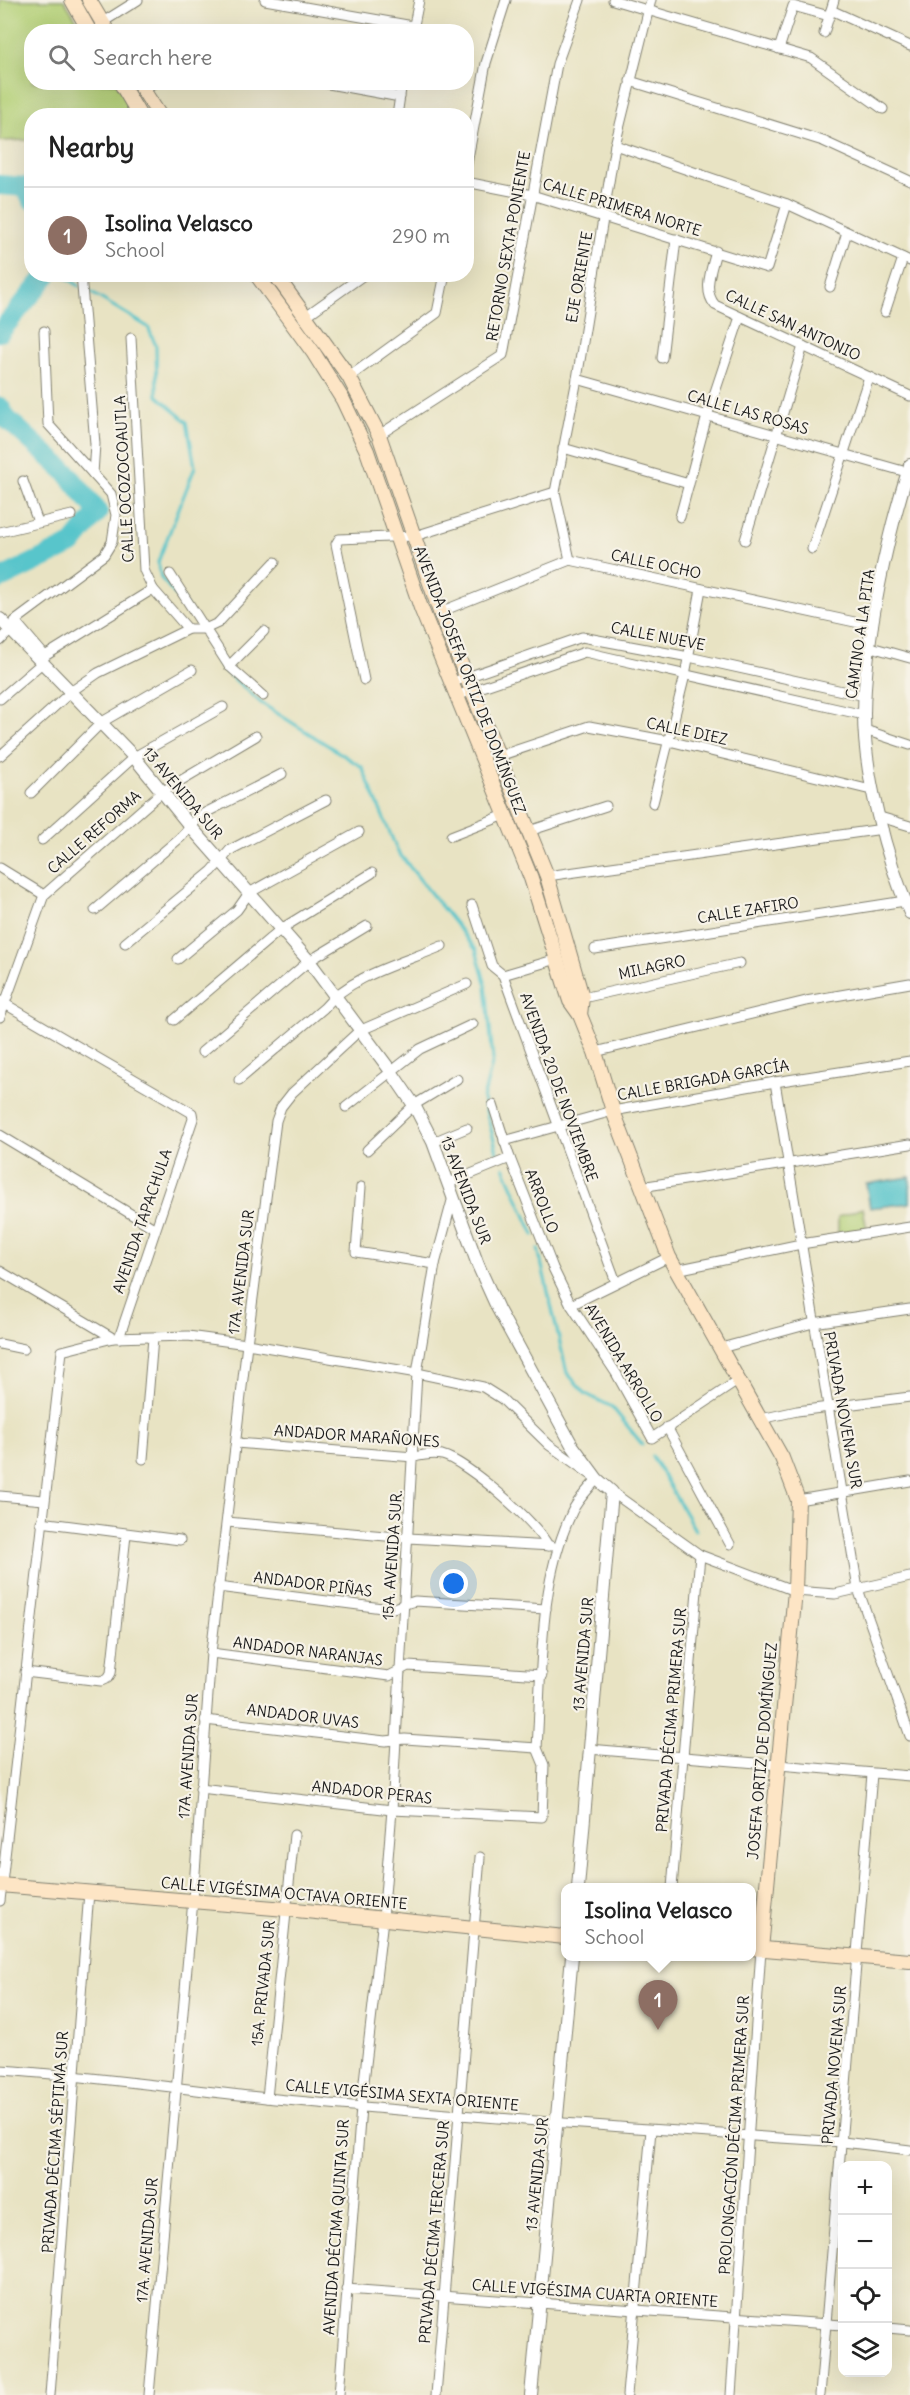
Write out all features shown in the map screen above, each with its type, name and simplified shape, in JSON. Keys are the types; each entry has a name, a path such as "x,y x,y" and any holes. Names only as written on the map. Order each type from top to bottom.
{"main road":[{"path":"72,0 86,24"},
{"path":"89,0 103,24"},
{"path":"125,90 135,108"},
{"path":"143,90 155,108"},
{"name":"AVENIDA JOSEFA ORTIZ DE DOMÍNGUEZ","path":"262,282 343,400 367,451 453,689 531,878 557,959 576,999"},
{"name":"AVENIDA JOSEFA ORTIZ DE DOMÍNGUEZ","path":"281,282 349,377 379,435 440,612 547,876 580,1015 641,1187 669,1257 782,1458 798,1500 795,1591"},
{"name":"JOSEFA ORTIZ DE DOMÍNGUEZ","path":"756,1948 795,1591"},
{"name":"CALLE VIGÉSIMA OCTAVA ORIENTE","path":"1,1885 193,1900 561,1937"},
{"path":"756,1948 910,1961"}],"street":[{"path":"109,24 138,0"},
{"path":"267,0 388,24"},
{"path":"414,24 419,0"},
{"path":"474,127 486,63 506,0"},
{"name":"RETORNO SEXTA PONIENTE","path":"379,435 503,356 556,64 580,0"},
{"path":"613,0 811,58 883,109"},
{"name":"EJE ORIENTE","path":"570,560 555,492 577,379 615,145 651,0"},
{"path":"824,33 834,0"},
{"path":"779,49 793,6 830,13 910,46"},
{"path":"630,81 823,141 910,182"},
{"path":"362,90 400,97"},
{"path":"398,108 401,90"},
{"path":"615,145 787,204 907,260 885,312"},
{"name":"CALLE PRIMERA NORTE","path":"474,184 532,195 605,216 767,268 787,204"},
{"path":"830,287 847,232"},
{"path":"662,358 676,239"},
{"name":"CALLE SAN ANTONIO","path":"716,251 707,288 709,299 715,305 910,396"},
{"path":"81,282 95,444 93,474"},
{"path":"293,325 353,282"},
{"path":"349,377 437,313 443,282"},
{"path":"680,517 707,416 740,317"},
{"path":"0,641 13,626 105,555 112,542 116,515 111,494 48,424 44,331"},
{"name":"CALLE OCOZOCOAUTLA","path":"131,338 144,570 153,589"},
{"path":"745,540 802,346"},
{"path":"812,549 869,377"},
{"name":"CALLE LAS ROSAS","path":"577,379 777,436 909,470"},
{"path":"563,448 689,484"},
{"name":"CAMINO A LA PITA","path":"908,907 871,790 864,715 873,626 888,548 909,470"},
{"path":"23,481 38,522"},
{"path":"364,680 336,544 346,537 415,536 555,492"},
{"path":"0,532 72,515"},
{"path":"440,612 570,560"},
{"name":"CALLE OCHO","path":"570,560 873,626"},
{"path":"0,756 72,691 98,673 188,629 206,629 218,623 275,562"},
{"path":"170,574 229,666 263,696"},
{"path":"0,699 44,659 153,589 188,629"},
{"path":"653,803 685,675 701,589"},
{"name":"13 AVENIDA SUR","path":"0,620 13,626 134,757 219,860 309,962 390,1070 414,1105 433,1142 498,1309 572,1445 597,1479 612,1492 578,1883"},
{"path":"229,666 264,631"},
{"name":"CALLE NUEVE","path":"453,689 582,637 689,657 866,696"},
{"path":"871,646 910,658"},
{"name":"CALLE NUEVE","path":"453,689 585,652 864,715"},
{"path":"31,793 102,722 192,670"},
{"path":"42,840 134,757 223,707"},
{"name":"CALLE DIEZ","path":"499,756 589,726 669,741 871,790"},
{"path":"865,730 910,744"},
{"name":"CALLE REFORMA","path":"44,895 163,792 256,736"},
{"path":"95,910 181,837 201,815 282,774"},
{"path":"125,943 212,871 219,860 230,850 326,800"},
{"path":"529,831 606,806"},
{"path":"451,836 505,815"},
{"path":"547,876 882,823 910,826"},
{"path":"178,959 237,910 249,893 359,832"},
{"path":"0,868 44,895 2,1003 0,1017"},
{"path":"174,1020 281,929 372,873"},
{"name":"AVENIDA 20 DE NOVIEMBRE","path":"472,905 492,966 503,975 616,1282"},
{"name":"CALLE ZAFIRO","path":"595,949 908,907"},
{"path":"202,1052 309,962 367,926"},
{"path":"239,1080 324,1008 334,996 350,986 442,946"},
{"path":"503,975 557,959"},
{"name":"MILAGRO","path":"576,999 740,963"},
{"path":"595,1052 806,1001 910,983"},
{"path":"359,1031 467,984"},
{"name":"AVENIDA TAPACHULA","path":"2,1003 192,1113 193,1119 116,1338"},
{"path":"346,1107 390,1070 420,1049 473,1024"},
{"name":"17A. AVENIDA SUR","path":"149,2395 193,1900 211,1653 276,1121 281,1107 292,1093 359,1031"},
{"name":"CALLE BRIGADA GARCÍA","path":"504,1141 613,1111 910,1061"},
{"path":"367,1150 414,1105 457,1079"},
{"name":"PRIVADA NOVENA SUR","path":"775,1082 858,1589 910,1736"},
{"name":"ARROLLO","path":"493,1105 510,1158 541,1239 571,1305"},
{"path":"433,1142 467,1128"},
{"path":"0,1135 154,1228"},
{"path":"641,1187 910,1144"},
{"path":"449,1183 510,1158"},
{"path":"361,1187 356,1252 435,1264"},
{"name":"15A. AVENIDA SUR.","path":"383,1919 397,1740 417,1373 435,1264 453,1197"},
{"path":"676,1270 801,1245 910,1227"},
{"path":"571,1305 669,1257"},
{"path":"0,1271 116,1338"},
{"name":"AVENIDA ARROLLO","path":"571,1305 616,1373 652,1438 667,1426"},
{"path":"721,1348 813,1323 910,1309"},
{"path":"0,1901 59,1356 68,1349 116,1338 188,1336 417,1373 483,1388 502,1399 549,1445 597,1479 573,1509 553,1546 546,1609 537,1748"},
{"path":"143,1459 153,1338"},
{"path":"0,1344 24,1350"},
{"path":"730,1544 667,1426 739,1380"},
{"path":"761,1419 797,1411 829,1409 910,1397"},
{"name":"ANDADOR MARAÑONES","path":"236,1443 414,1457 427,1454 443,1455 471,1472 553,1546"},
{"path":"798,1500 910,1481"},
{"path":"612,1492 700,1555 795,1591 835,1594 910,1577"},
{"path":"0,1496 44,1500"},
{"path":"41,1522 126,1535 180,1540"},
{"path":"226,1522 408,1538 553,1546"},
{"path":"25,1672 101,1681 108,1678 111,1673 126,1535"},
{"name":"PRIVADA DÉCIMA PRIMERA SUR","path":"672,1883 700,1555"},
{"name":"ANDADOR PIÑAS","path":"218,1587 390,1609 415,1601 546,1609"},
{"name":"ANDADOR NARANJAS","path":"211,1653 389,1676 408,1666 542,1676"},
{"name":"ANDADOR UVAS","path":"205,1720 385,1741 537,1748"},
{"name":"ANDADOR PERAS","path":"200,1788 392,1810 542,1817 544,1765 537,1748"},
{"path":"589,1749 910,1776"},
{"name":"PRIVADA NOVENA SUR","path":"820,2395 843,2142 872,1774"},
{"name":"15A. PRIVADA SUR","path":"267,2098 294,1835"},
{"name":"PRIVADA DÉCIMA TERCERA SUR","path":"436,2395 480,1857"},
{"name":"PRIVADA DÉCIMA SÉPTIMA SUR","path":"50,2395 89,1892"},
{"name":"AVENIDA DÉCIMA QUINTA SUR","path":"339,2395 361,2107 383,1919"},
{"name":"13 AVENIDA SUR","path":"531,2395 572,1961"},
{"name":"PROLONGACIÓN DÉCIMA PRIMERA SUR","path":"731,2395 749,2136 756,1961"},
{"name":"CALLE VIGÉSIMA SEXTA ORIENTE","path":"0,2070 75,2074 176,2088 361,2107 651,2130 843,2142 910,2150"},
{"path":"627,2395 651,2130"},
{"name":"CALLE VIGÉSIMA CUARTA ORIENTE","path":"346,2289 636,2312 838,2324"},
{"path":"892,2328 910,2330"}],"green space":[{"path":"0,0 64,0 79,24 24,24 24,90 122,90 133,108 24,108 24,140 0,141"},
{"path":"863,1208 867,1230 838,1234 838,1217"}],"water":[{"path":"910,1177 910,1203 870,1208 866,1184"}],"waterway":[{"path":"0,185 24,187"},
{"path":"0,332 41,282"},
{"path":"73,282 79,286"},
{"path":"85,289 148,327 156,346 157,395 187,422 195,467 158,562 161,578 186,607"},
{"path":"0,407 7,419 67,473 98,512 72,544 0,579"},
{"path":"207,640 221,667 261,703 362,767 398,852 476,950 486,986 493,1060 483,1099 497,1152"},
{"path":"504,1167 534,1235"},
{"path":"538,1249 567,1373 586,1394 612,1407 642,1444"},
{"path":"652,1456 695,1530"}],"place":[{"name":"Isolina Velasco","path":"658,2030"}]}
